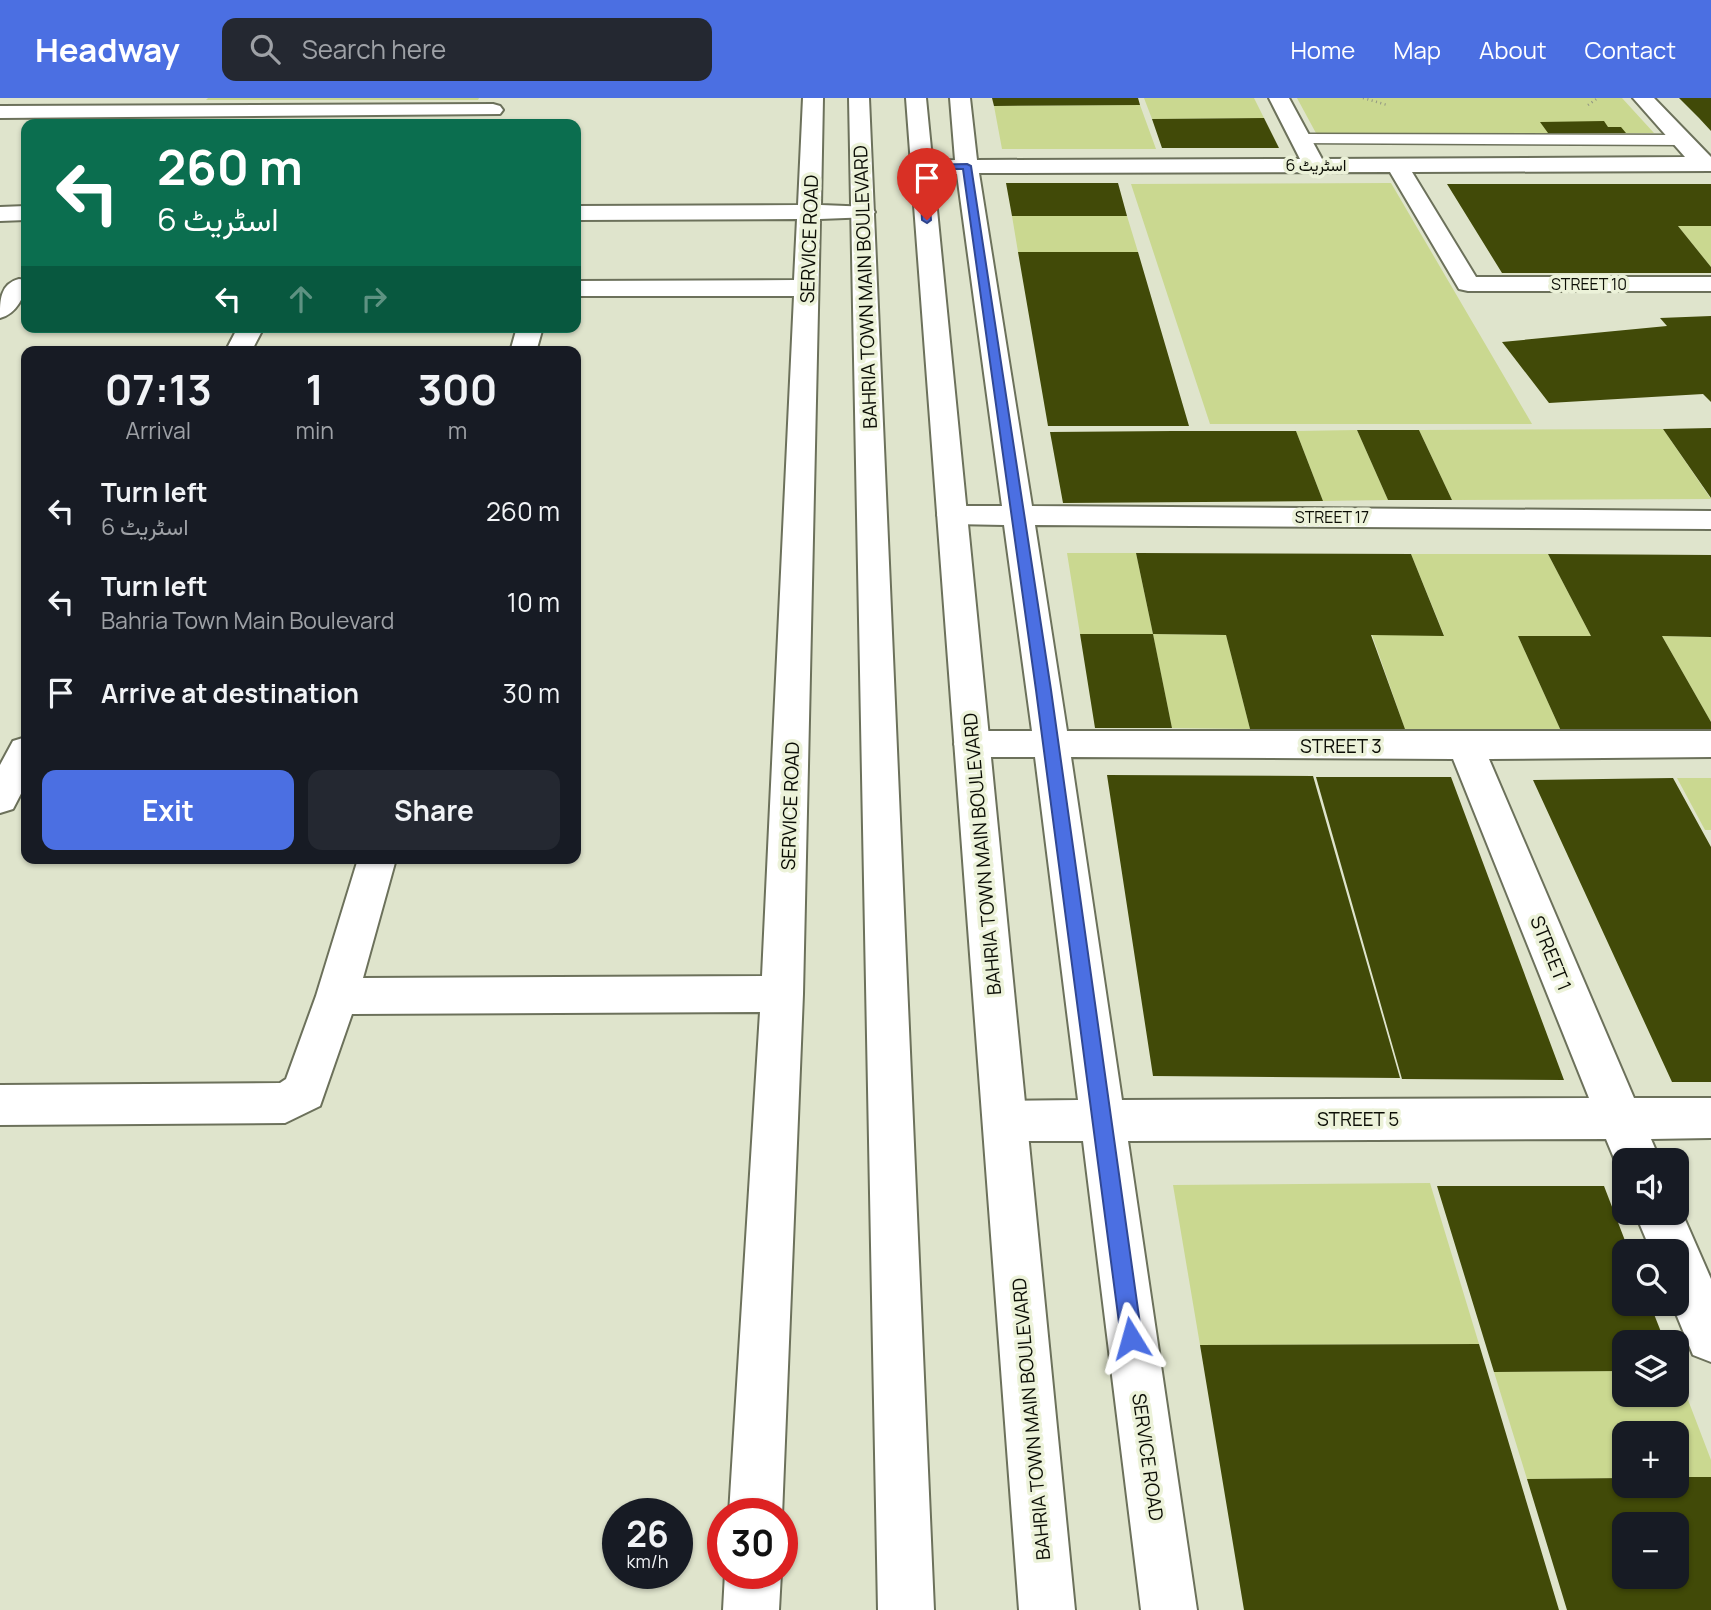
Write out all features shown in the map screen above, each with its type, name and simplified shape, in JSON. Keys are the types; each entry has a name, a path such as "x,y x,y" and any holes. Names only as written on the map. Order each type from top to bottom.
{"street":[{"name":"SERVICE ROAD","path":"757,1498 782,995 813,98"},
{"name":"BAHRIA TOWN MAIN BOULEVARD","path":"859,98 906,1610"},
{"name":"BAHRIA TOWN MAIN BOULEVARD","path":"916,98 1047,1610"},
{"name":"SERVICE ROAD","path":"960,98 967,166 1051,745 1169,1610"},
{"path":"1279,98 1314,165"},
{"path":"1643,98 1707,164"},
{"path":"0,113 185,105 493,111"},
{"name":"اسٹریٹ 6","path":"922,167 1707,164"},
{"name":"STREET 10","path":"1397,165 1468,284 1711,284"},
{"path":"581,213 863,212"},
{"path":"0,214 21,213"},
{"path":"0,310 15,285"},
{"path":"581,288 807,288"},
{"name":"STREET 17","path":"952,515 1711,520"},
{"name":"STREET 3","path":"972,744 1711,744"},
{"name":"STREET 1","path":"1466,746 1632,1148"},
{"path":"0,799 21,759"},
{"path":"0,1105 285,1103 304,1092 337,996 376,864"},
{"path":"337,996 782,995"},
{"name":"STREET 5","path":"1005,1121 1711,1118"},
{"path":"1689,1284 1711,1337"},
{"path":"751,1610 752,1589"}],"lane":[{"path":"1301,139 1681,140"},
{"path":"1507,139 1524,165"}],"green space":[{"path":"208,98 479,98 206,100"},
{"path":"1144,98 1254,98 1264,118 1152,119"},
{"path":"1297,98 1622,98 1654,133 1317,135"},
{"path":"1140,105 1156,149 1002,149 994,106"},
{"path":"1391,183 1532,424 1210,424 1131,184"},
{"path":"1012,216 1127,216 1138,252 1018,252"},
{"path":"1678,226 1711,226 1711,267"},
{"path":"1663,429 1711,499 1452,500 1419,430"},
{"path":"1357,430 1388,500 1323,501 1296,431"},
{"path":"1067,553 1136,553 1153,634 1226,635 1250,729 1172,728 1153,635 1080,634"},
{"path":"1411,554 1548,554 1591,636 1518,636 1561,731 1405,729 1372,635 1444,635"},
{"path":"1662,636 1711,637 1711,722"},
{"path":"1677,778 1711,778 1711,830 1705,830"},
{"path":"1430,1183 1479,1344 1200,1345 1173,1185"},
{"path":"1612,1371 1612,1407 1689,1407 1689,1402 1711,1460 1711,1477 1689,1477 1689,1421 1612,1421 1612,1478 1527,1479 1494,1372"}],"building":[{"path":"992,98 1138,98 1140,105 994,106"},
{"path":"1679,98 1711,98 1711,131 1699,118"},
{"path":"1264,118 1279,148 1162,148 1152,119"},
{"path":"1604,121 1608,127 1621,127 1626,133 1548,133 1540,122"},
{"path":"1006,183 1118,183 1127,216 1012,216"},
{"path":"1447,184 1711,184 1711,226 1678,226 1711,267 1711,273 1502,273"},
{"path":"1018,252 1138,252 1189,426 1048,426"},
{"path":"1711,316 1711,402 1703,394 1549,403 1502,342 1667,326 1660,318"},
{"path":"1711,428 1711,498 1663,429"},
{"path":"1357,430 1419,430 1452,500 1388,500"},
{"path":"1296,431 1323,501 1063,503 1050,432"},
{"path":"1136,553 1411,554 1444,636 1371,635 1405,729 1250,729 1226,635 1153,634"},
{"path":"1548,554 1711,555 1711,637 1662,636 1711,722 1711,731 1561,731 1518,636 1591,636"},
{"path":"1080,634 1153,634 1172,728 1095,728"},
{"path":"1107,775 1313,776 1400,1078 1153,1076"},
{"path":"1316,777 1451,777 1564,1080 1402,1079"},
{"path":"1673,778 1711,847 1711,1082 1672,1082 1533,780"},
{"path":"1437,1186 1604,1186 1612,1207 1612,1225 1619,1225 1624,1239 1612,1239 1612,1316 1655,1316 1660,1330 1612,1330 1612,1371 1494,1372"},
{"path":"1479,1344 1559,1610 1244,1610 1200,1345"},
{"path":"1689,1477 1711,1477 1711,1610 1567,1610 1527,1479 1612,1478 1612,1498 1689,1498"}],"route":[{"path":"927,220 922,167 967,166 1044,690 1131,1338"}]}
